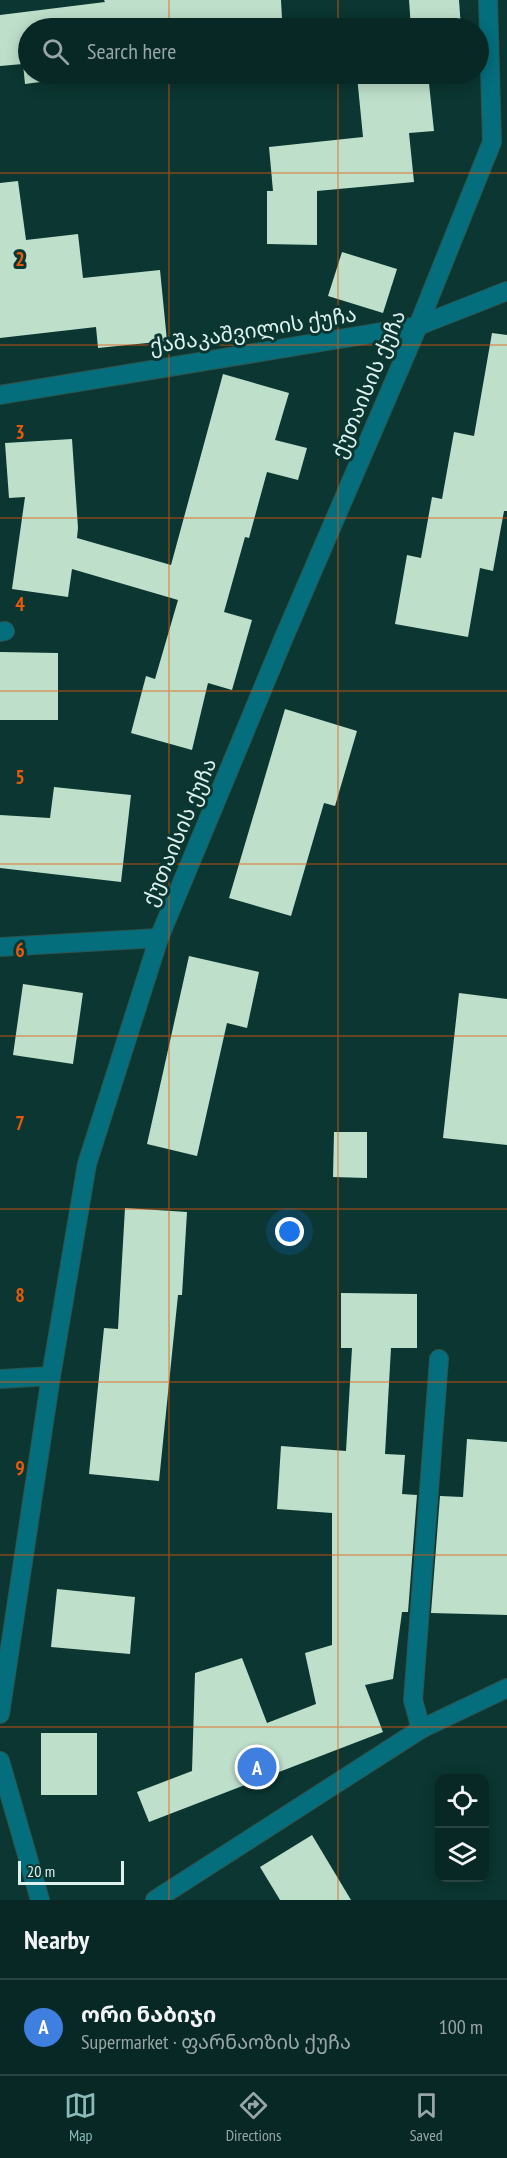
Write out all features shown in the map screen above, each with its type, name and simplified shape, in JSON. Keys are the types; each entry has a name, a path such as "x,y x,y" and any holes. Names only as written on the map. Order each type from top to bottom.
{"street":[{"name":"ქუთაისის ქუჩა","path":"488,0 489,18"},
{"name":"ქუთაისის ქუჩა","path":"0,1714 51,1376 87,1164 159,938 289,625 418,326 492,142 489,36"},
{"name":"ქაშაკაშვილის ქუჩა","path":"0,395 418,326 507,291"},
{"path":"0,947 159,938"},
{"path":"421,1729 412,1700 439,1359"},
{"path":"0,1379 51,1376"},
{"path":"155,1900 421,1729 507,1688"},
{"path":"0,1761 40,1900"}],"building":[{"path":"104,0 281,0 282,18 18,18 18,64 0,66 0,15 105,2"},
{"path":"409,0 459,0 460,18 410,18"},
{"path":"358,84 429,84 434,131 409,133 414,182 317,191 317,245 267,244 267,191 273,191 269,147 363,137"},
{"path":"18,181 26,240 78,234 83,278 160,270 167,341 98,348 96,327 0,338 0,183"},
{"path":"342,252 397,269 383,313 328,296"},
{"path":"492,333 507,335 507,511 504,511 493,571 480,568 468,637 395,624 407,555 421,558 432,497 442,499 454,432 474,436"},
{"path":"223,374 289,393 275,440 307,448 298,480 267,472 249,538 245,537 224,612 252,620 232,690 208,683 192,750 131,733 146,676 155,679 178,600 72,569 68,597 12,589 25,497 9,498 5,443 72,439 77,538 171,565"},
{"path":"0,652 58,653 58,720 0,720"},
{"path":"285,709 357,731 335,806 324,803 291,916 229,898"},
{"path":"54,787 131,795 121,882 0,868 0,815 50,818"},
{"path":"189,956 259,972 247,1028 227,1023 197,1156 147,1144"},
{"path":"23,984 83,993 73,1064 13,1055"},
{"path":"459,993 507,999 507,1145 443,1138"},
{"path":"334,1132 367,1132 367,1178 333,1177"},
{"path":"125,1208 187,1212 182,1295 178,1295 159,1481 89,1474 104,1328 118,1329"},
{"path":"341,1293 417,1294 417,1348 391,1348 385,1454 405,1455 402,1494 417,1495 408,1612 402,1612 393,1679 365,1685 383,1732 149,1822 137,1792 192,1771 195,1673 242,1658 267,1723 316,1704 305,1653 332,1645 332,1513 277,1509 281,1446 346,1451 352,1348 341,1348"},
{"path":"467,1439 507,1442 507,1615 431,1613 440,1496 463,1497"},
{"path":"57,1589 135,1597 130,1654 51,1647"},
{"path":"41,1733 97,1733 97,1795 41,1795"},
{"path":"312,1835 351,1900 280,1900 260,1867"}],"place":[{"name":"ორი ნაბიჯი","path":"257,1767"}]}
